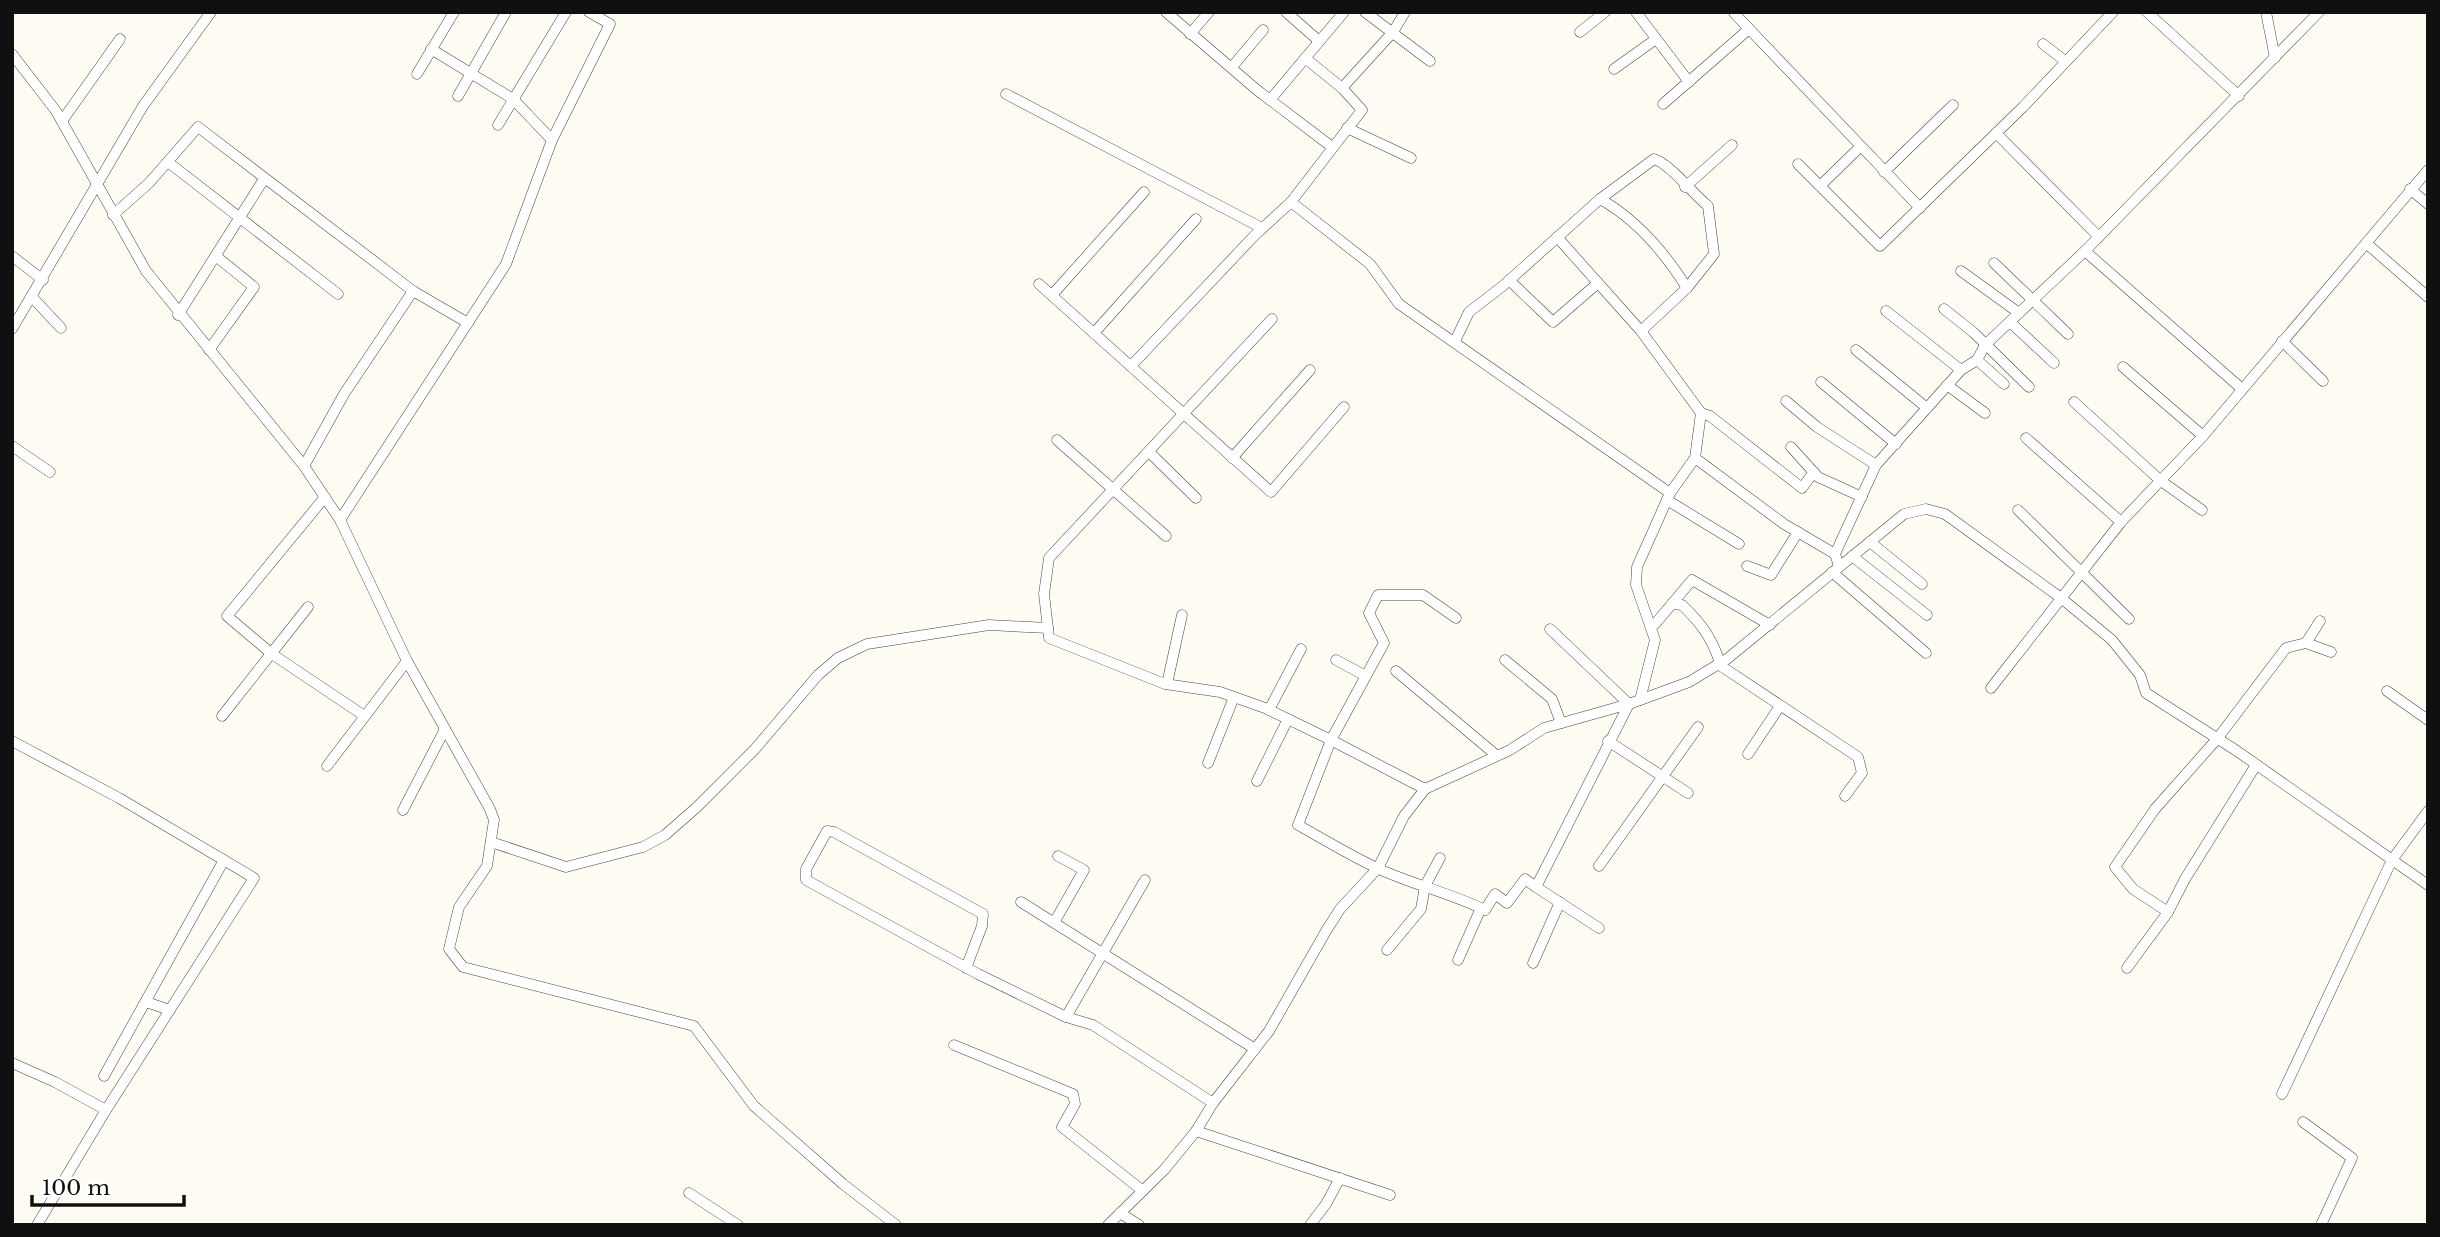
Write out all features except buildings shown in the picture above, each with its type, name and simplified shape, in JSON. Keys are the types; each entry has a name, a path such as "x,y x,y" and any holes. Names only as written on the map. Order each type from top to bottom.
{"street":[{"path":"12,329 33,298 143,106 211,12"},
{"path":"417,74 454,12"},
{"path":"458,96 506,12"},
{"path":"498,125 566,12"},
{"path":"340,520 506,264 552,140 610,24 589,12"},
{"path":"1166,12 1270,100 1332,147"},
{"path":"1190,34 1209,12"},
{"path":"1286,12 1319,41"},
{"path":"1270,100 1344,12"},
{"path":"1365,12 1430,61"},
{"path":"1342,88 1392,32 1405,12"},
{"path":"1580,32 1605,12"},
{"path":"1636,12 1689,82"},
{"path":"1798,164 1880,246 1996,133 2113,12"},
{"path":"2147,12 2239,96"},
{"path":"2266,12 2275,58"},
{"path":"1734,13 1920,208"},
{"path":"1926,653 1836,569 1835,554 1862,497 1866,482 1876,466 1961,370 1977,360 1985,345 2099,237 2239,96 2316,13"},
{"path":"1663,104 1749,29"},
{"path":"1232,66 1262,30"},
{"path":"1614,69 1656,38"},
{"path":"62,121 120,39"},
{"path":"2043,44 2065,61"},
{"path":"431,49 513,99 552,140"},
{"path":"12,54 62,121 146,271 178,315 304,466 340,520 407,661 490,809 494,820 487,866 459,907 449,949 463,967 694,1026 754,1106 843,1184 895,1225"},
{"path":"1131,366 1262,228 1292,202 1362,110 1342,88 1305,58"},
{"path":"1006,94 1262,228"},
{"path":"1884,172 1953,105"},
{"path":"113,215 139,193 198,127 413,291 468,323"},
{"path":"1348,128 1411,158"},
{"path":"1996,133 2099,237"},
{"path":"1685,187 1732,145"},
{"path":"1820,186 1860,147"},
{"path":"1455,341 1469,312 1600,199 1654,159 1666,163 1685,187 1708,206 1714,254 1687,288 1641,331"},
{"path":"168,162 338,294"},
{"path":"1991,688 2120,522 2203,436 2428,170"},
{"path":"178,315 264,179"},
{"path":"2410,189 2428,204"},
{"path":"1052,295 1144,192"},
{"path":"1600,199 1616,208 1668,257 1687,288"},
{"path":"1292,202 1370,264 1399,304 1739,544"},
{"path":"1094,333 1196,219"},
{"path":"1557,237 1641,331 1701,414 1695,458 1668,496 1637,567 1636,585 1655,640 1640,700"},
{"path":"2366,243 2428,297"},
{"path":"2085,251 2242,389"},
{"path":"12,256 43,280"},
{"path":"209,350 254,287 217,257"},
{"path":"1994,263 2068,334"},
{"path":"1961,271 2019,313"},
{"path":"1509,280 1553,321 1598,283"},
{"path":"1039,284 1271,492 1344,407"},
{"path":"304,466 344,394 413,291"},
{"path":"33,298 61,328"},
{"path":"1944,309 2029,387"},
{"path":"1886,311 1961,370"},
{"path":"1272,319 1049,558 1044,594 1049,638 1167,684 1234,697 1269,710 1425,789"},
{"path":"2010,322 2054,363"},
{"path":"2283,341 2323,381"},
{"path":"1856,350 1927,408"},
{"path":"1977,360 2004,384"},
{"path":"2123,366 2203,436"},
{"path":"1232,458 1310,370"},
{"path":"1821,382 1896,444"},
{"path":"1947,385 1985,413"},
{"path":"1786,401 1817,426 1876,466"},
{"path":"2074,402 2161,481 2202,510"},
{"path":"1701,414 1710,415 1802,488 1814,472"},
{"path":"2026,439 2120,522"},
{"path":"1057,440 1166,536"},
{"path":"12,446 50,472"},
{"path":"1791,447 1818,477 1862,497"},
{"path":"1149,452 1196,498"},
{"path":"1695,458 1798,533 1835,554"},
{"path":"325,497 227,616 272,654 363,716"},
{"path":"1108,1225 1143,1191 1196,1131 1213,1104 1269,1031 1333,920 1378,868 1404,816 1425,789 1510,750 1544,728 1629,704 1689,682 1719,664 1770,625 1904,514 1926,509 1945,514 2061,598 2112,640 2140,675 2146,693 2256,765 2428,885"},
{"path":"2018,510 2129,619"},
{"path":"1747,566 1771,575 1798,533"},
{"path":"1870,542 1922,584"},
{"path":"1852,556 1927,615"},
{"path":"1650,625 1655,624 1692,580 1770,625"},
{"path":"1456,618 1423,594 1378,595 1369,613 1384,643 1331,740 1298,825 1378,868 1485,910 1495,894 1507,902 1525,879 1600,928"},
{"path":"1672,604 1682,604 1711,637 1719,664 1858,757 1862,773 1845,796"},
{"path":"222,716 309,607"},
{"path":"1167,684 1182,615"},
{"path":"2306,643 2320,621"},
{"path":"491,842 566,867 643,847 665,835 697,807 755,748 818,675 838,658 867,644 989,625 1048,628"},
{"path":"1550,629 1629,704"},
{"path":"2168,912 2133,889 2115,867 2155,809 2217,739 2286,649 2306,643 2331,652"},
{"path":"1269,710 1301,649"},
{"path":"1336,660 1366,676"},
{"path":"1505,660 1552,699 1561,723"},
{"path":"327,765 407,661"},
{"path":"1396,671 1496,755"},
{"path":"2387,691 2428,720"},
{"path":"1208,763 1234,697"},
{"path":"1536,887 1629,704"},
{"path":"1748,754 1780,706"},
{"path":"1257,781 1288,719"},
{"path":"1598,866 1698,727"},
{"path":"403,810 445,729"},
{"path":"12,741 254,878 106,1110 37,1225"},
{"path":"1608,741 1688,793"},
{"path":"2127,968 2168,912 2185,879 2256,765"},
{"path":"2282,1094 2392,860 2428,811"},
{"path":"967,968 982,926 983,914 834,832 827,831 806,869 806,880 967,968 1066,1017 1093,1025 1213,1104"},
{"path":"1055,920 1084,870 1058,856"},
{"path":"1387,950 1421,909 1425,886 1440,858"},
{"path":"104,1076 224,860"},
{"path":"1066,1017 1145,880"},
{"path":"1021,902 1055,920 1255,1049"},
{"path":"1533,963 1560,902"},
{"path":"1458,960 1481,908"},
{"path":"146,1002 170,1010"},
{"path":"954,1045 1073,1094 1075,1104 1062,1127 1143,1191"},
{"path":"12,1063 55,1082 106,1110"},
{"path":"2303,1122 2351,1158 2321,1225"},
{"path":"1196,1131 1390,1195"},
{"path":"1310,1225 1326,1204 1340,1178"},
{"path":"688,1192 738,1225"},
{"path":"1120,1213 1139,1225"}]}
